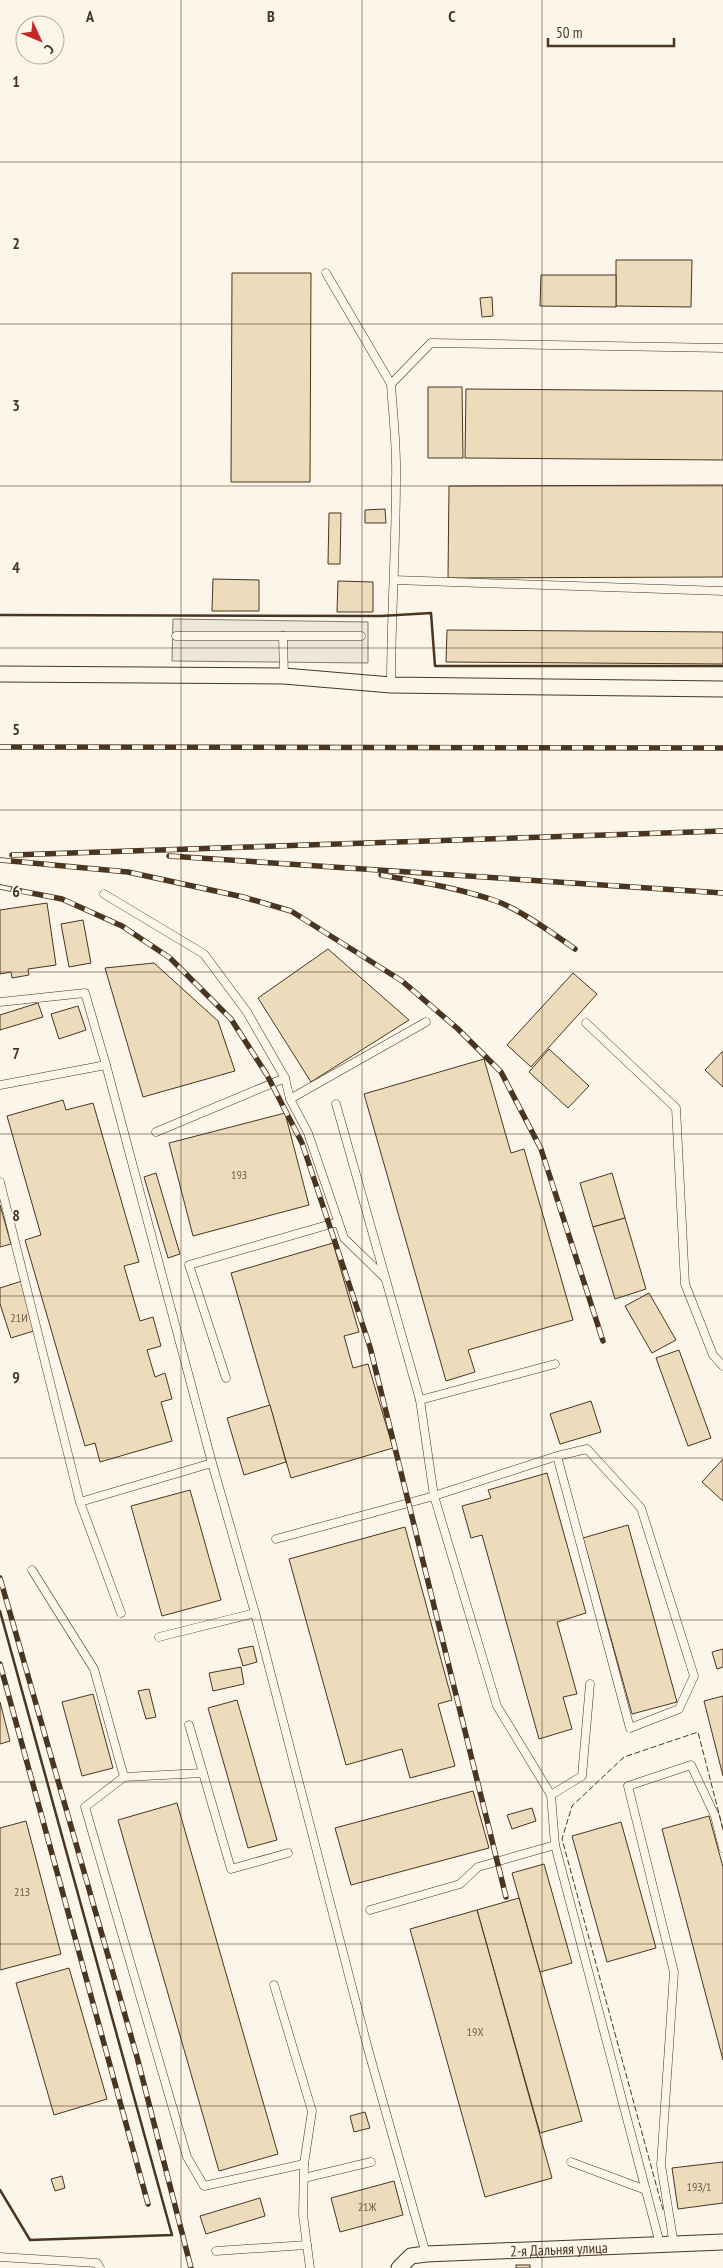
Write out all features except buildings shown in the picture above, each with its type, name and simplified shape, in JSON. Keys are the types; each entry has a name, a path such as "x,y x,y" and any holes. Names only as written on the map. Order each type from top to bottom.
{"street":[{"path":"0,674 284,676 391,685 723,689"},
{"name":"2-я Дальняя улица","path":"399,2268 426,2254 723,2242"}],"lane":[{"path":"326,273 391,384 396,477 394,580 390,615 391,685"},
{"path":"391,384 431,343 723,348"},
{"path":"394,580 723,591"},
{"path":"176,636 361,636"},
{"path":"283,636 284,676"},
{"path":"104,894 204,954 247,1012 285,1078 290,1099 308,1133 344,1238 385,1278"},
{"path":"0,1002 84,993 106,1064 212,1464 255,1613 368,2049 426,2254"},
{"path":"290,1099 426,1022"},
{"path":"586,1023 676,1108 685,1284 712,1355 723,1366"},
{"path":"0,1085 106,1064"},
{"path":"156,1132 285,1078"},
{"path":"336,1104 420,1400 434,1496 497,1706 552,1794 555,1845 646,2190 667,2244"},
{"path":"0,1182 80,1502 121,1613"},
{"path":"226,1378 189,1265 338,1222"},
{"path":"420,1400 556,1364"},
{"path":"276,1539 434,1496 557,1456 587,1449 641,1508 694,1676 679,1709 630,1728 557,1456"},
{"path":"80,1502 212,1464"},
{"path":"32,1570 94,1669 124,1777"},
{"path":"159,1637 255,1613"},
{"path":"552,1794 582,1776 590,1684"},
{"path":"190,1725 231,1869 288,1853"},
{"path":"667,2244 661,2164 674,1972 628,1786 691,1765 715,1816 723,1848"},
{"path":"203,1773 124,1777 86,1807 187,2157 204,2186 304,2164"},
{"path":"370,1910 460,1884 478,1868 555,1845"},
{"path":"274,1985 312,2111 304,2164 303,2215 310,2268"},
{"path":"304,2178 371,2162"},
{"path":"571,2162 646,2190"},
{"path":"216,2251 307,2245"},
{"path":"0,2257 97,2263 100,2268"},
{"path":"16,2259 19,2268"}],"shaded area":[{"path":"173,619 368,622 368,663 172,661"}],"railway":[{"path":"0,747 723,748"},
{"path":"12,855 723,831"},
{"path":"169,856 723,893"},
{"path":"0,860 128,872 243,897 291,911 402,981 458,1029 501,1072 541,1149 603,1341"},
{"path":"381,875 454,889 496,901 526,916 575,949"},
{"path":"0,887 62,899 122,926 170,958 231,1019 267,1075 302,1143 370,1347 506,1897"},
{"path":"0,1578 137,2057 191,2268"},
{"path":"0,1664 148,2204"}],"fence":[{"path":"663,2210 562,1839 572,1806 624,1757 698,1732 723,1829"}],"wall":[{"path":"0,615 381,616 431,613 435,666 723,666"},
{"path":"0,1611 172,2235 30,2240 0,2190"}]}
